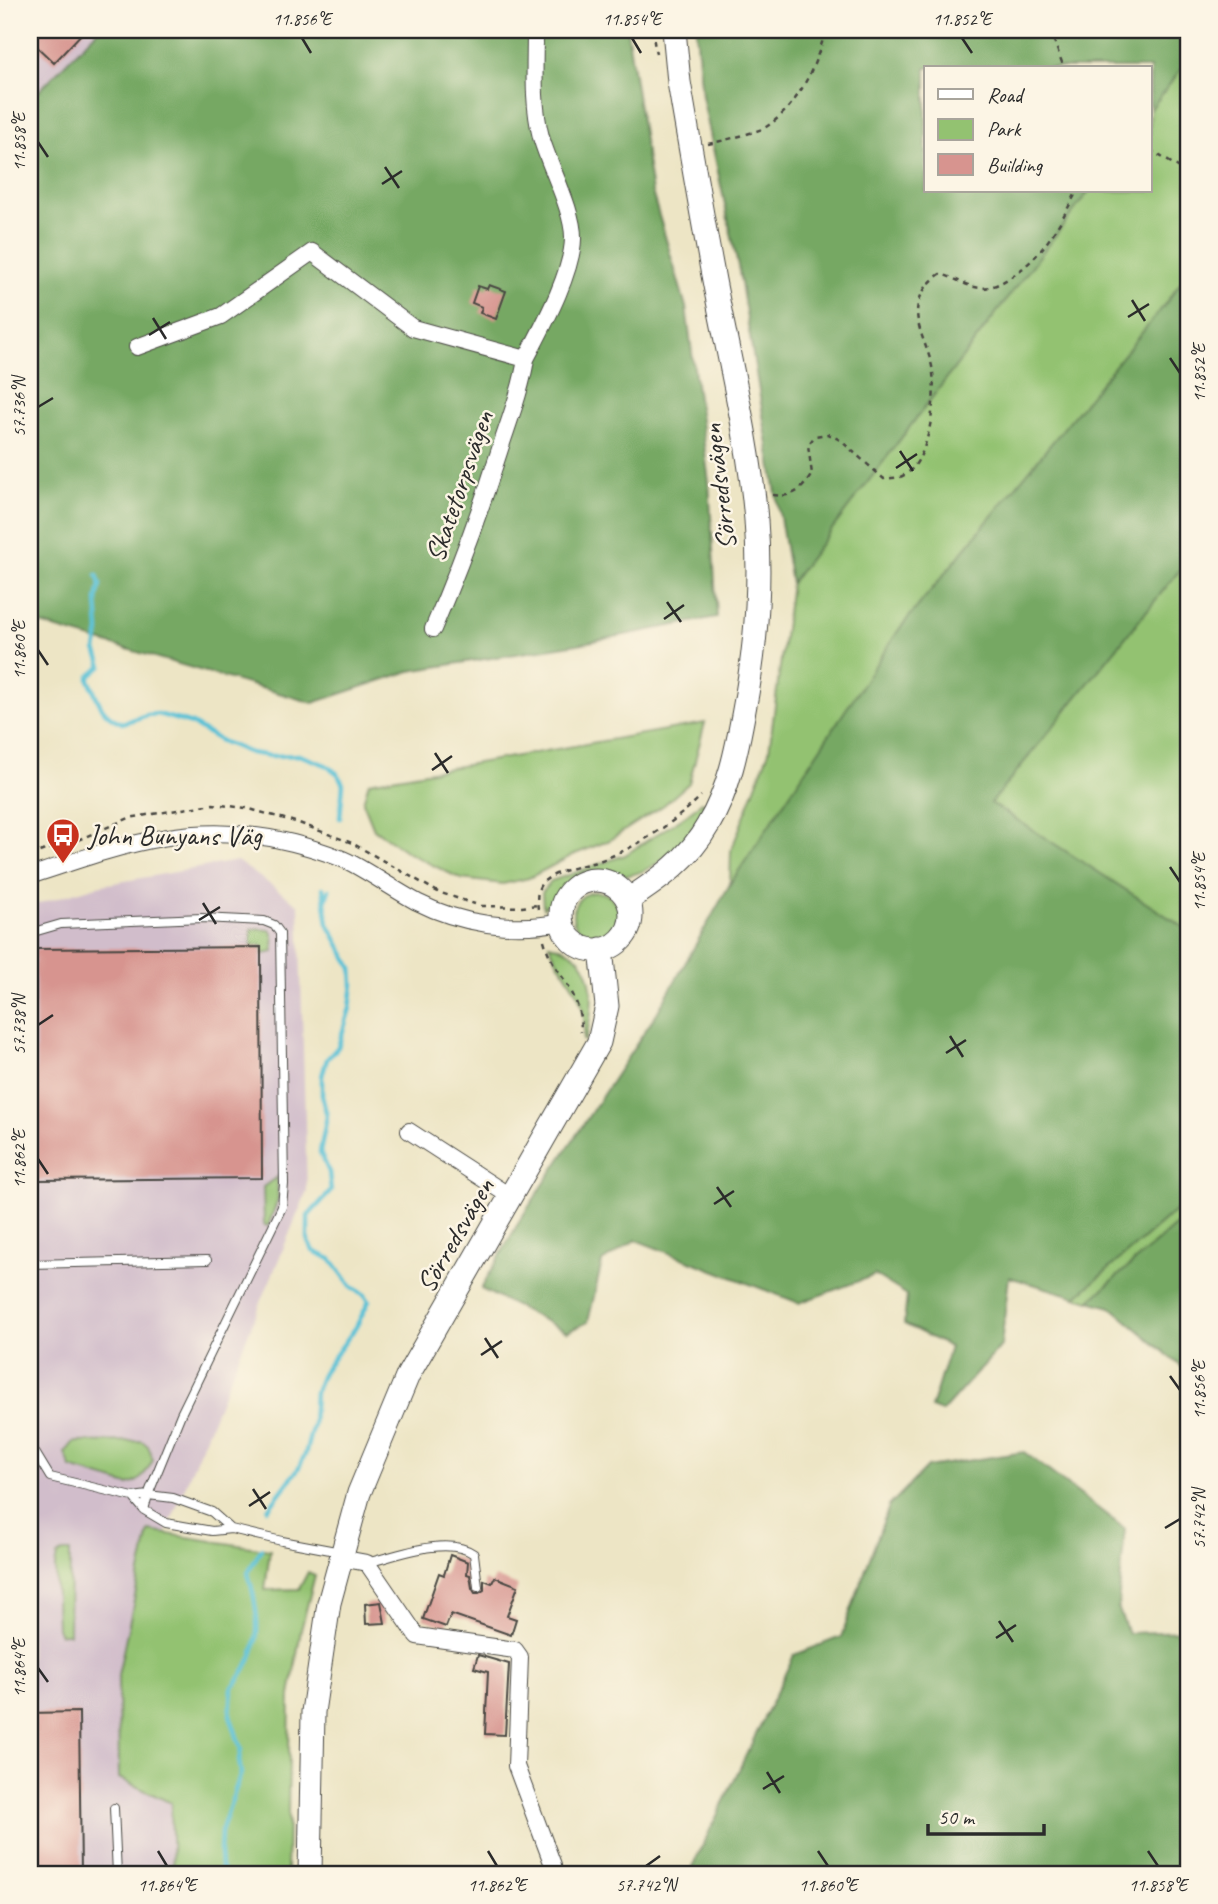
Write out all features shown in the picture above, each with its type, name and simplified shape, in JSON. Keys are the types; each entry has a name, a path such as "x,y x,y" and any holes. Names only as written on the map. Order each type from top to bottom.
{"street":[{"name":"Skatetorpsvägen","path":"433,629 462,562 523,381 526,359 559,287 570,255 573,235 570,218 541,136 537,115 534,95 535,30"},
{"name":"Sörredsvägen","path":"628,900 662,878 695,845 713,817 727,784 738,741 754,643 758,566 746,442 679,82 674,30"},
{"path":"136,347 221,316 312,252 413,328 526,359"},
{"path":"30,876 139,841 166,835 225,832 264,836 350,862 416,901 455,917 502,926 551,924 575,944 585,948 601,949 616,943 627,931 631,915 628,900 620,889 610,882 597,879 585,881 573,887 565,897 551,924"},
{"name":"Sörredsvägen","path":"310,1874 313,1712 329,1603 341,1555 372,1459 408,1375 589,1063 603,1033 607,1006 601,949"},
{"path":"409,1131 511,1197"},
{"path":"341,1555 367,1563 416,1636 515,1650 520,1657 516,1766 553,1865 552,1874"}],"lane":[{"path":"30,933 61,924 202,918 264,921 280,933 284,1170 282,1207 181,1414 144,1510"},
{"path":"30,1264 207,1260"},
{"path":"30,1444 50,1476 132,1497 148,1495 173,1498 212,1512 231,1529"},
{"path":"132,1497 144,1510 166,1523 212,1531 231,1529 341,1555"},
{"path":"367,1563 428,1548 467,1549 474,1554 478,1587"},
{"path":"114,1808 117,1874"}],"path":[{"path":"652,30 657,64"},
{"path":"691,147 758,131 781,115 804,86 816,63 826,30"},
{"path":"1050,30 1063,66"},
{"path":"1152,151 1188,173"},
{"path":"751,482 775,496 793,495 812,474 808,445 815,436 828,434 840,440 884,479 902,477 912,468 928,438 933,411 933,371 920,326 918,306 926,284 940,274 980,288 997,286 1042,251 1076,192"},
{"path":"581,1035 577,1001 549,954 551,924 538,894 543,883 560,874 606,859 642,841 680,815 703,793"}],"shaded area":[{"path":"30,30 98,30 30,100"},
{"path":"237,861 299,905 307,1191 165,1535 149,1531 118,1675 120,1778 171,1803 173,1874 30,1874 30,906 97,886"}],"green space":[{"path":"98,30 627,30 652,192 686,307 709,482 717,617 578,644 410,671 313,703 30,621 30,100"},
{"path":"696,30 1188,30 1188,60 1152,107 1152,66 924,66 924,192 1088,192 791,583 739,271 702,96"},
{"path":"1188,60 1188,273 730,884 731,851 769,751 791,583 1088,192 1152,192 1152,107"},
{"path":"1188,273 1188,560 991,803 1188,930 1188,1200 1076,1297 1009,1277 1001,1346 942,1412 931,1408 950,1347 904,1324 907,1295 875,1275 799,1303 636,1240 602,1262 588,1322 567,1332 481,1289 520,1220 657,1013 730,884 900,628"},
{"path":"1188,560 1188,930 990,803"},
{"path":"705,723 689,783 664,805 608,841 575,854 529,878 503,884 461,879 408,853 374,829 363,802 369,782"},
{"path":"702,802 705,804 699,817 682,842 658,863 630,875 584,873 567,884 543,908 542,892 551,881 625,855"},
{"path":"596,892 612,899 619,915 612,931 596,938 580,931 573,915 580,899"},
{"path":"251,929 270,930 274,952 263,954 263,945 251,946"},
{"path":"549,944 565,949 577,957 590,981 591,1011 585,1041 580,999"},
{"path":"277,1177 278,1199 268,1226 264,1225 263,1187"},
{"path":"1188,1200 1188,1215 1089,1301 1076,1297"},
{"path":"1188,1215 1188,1372 1111,1307 1089,1301"},
{"path":"142,1441 148,1446 153,1460 140,1479 128,1485 71,1468 65,1453 73,1443 78,1442"},
{"path":"1024,1452 1125,1529 1118,1607 1128,1633 1188,1631 1188,1874 689,1874 794,1655 841,1637 889,1506 927,1467"},
{"path":"149,1531 270,1550 265,1590 299,1589 308,1572 315,1575 301,1630 290,1696 287,1874 173,1874 171,1803 119,1778 118,1675"},
{"path":"70,1552 69,1634 60,1634 57,1628 55,1566 57,1556"}],"building":[{"path":"30,30 85,30 54,63 30,40"},
{"path":"489,285 506,291 496,319 480,313 482,307 472,303 478,286 487,289"},
{"path":"261,947 262,1178 37,1180 35,949"},
{"path":"450,1555 468,1562 467,1574 470,1575 475,1593 484,1590 484,1580 492,1583 495,1577 518,1586 507,1616 516,1619 511,1635 451,1614 446,1627 423,1619 439,1573 444,1575"},
{"path":"381,1602 385,1623 366,1624 365,1604"},
{"path":"478,1655 509,1664 505,1735 485,1734 488,1672 474,1668"},
{"path":"79,1712 81,1874 30,1874 30,1713"}],"waterway":[{"path":"97,575 100,584 96,650 102,666 89,680 104,711 122,723 158,714 192,724 221,741 250,753 271,756 299,755 326,765 338,774 343,784 340,818"},
{"path":"268,1509 298,1469 305,1455 313,1424 315,1392 323,1372 356,1327 369,1301 352,1287 331,1259 313,1251 308,1242 308,1216 331,1191 329,1172 320,1152 327,1116 322,1096 322,1076 327,1059 338,1047 350,1008 353,984 352,968 328,924 323,888"},
{"path":"326,899 329,890"},
{"path":"225,1874 221,1867 221,1832 241,1773 241,1749 230,1715 232,1688 255,1647 257,1620 248,1573 261,1549"}],"place":[{"name":"John Bunyans Väg","path":"63,865"}]}
